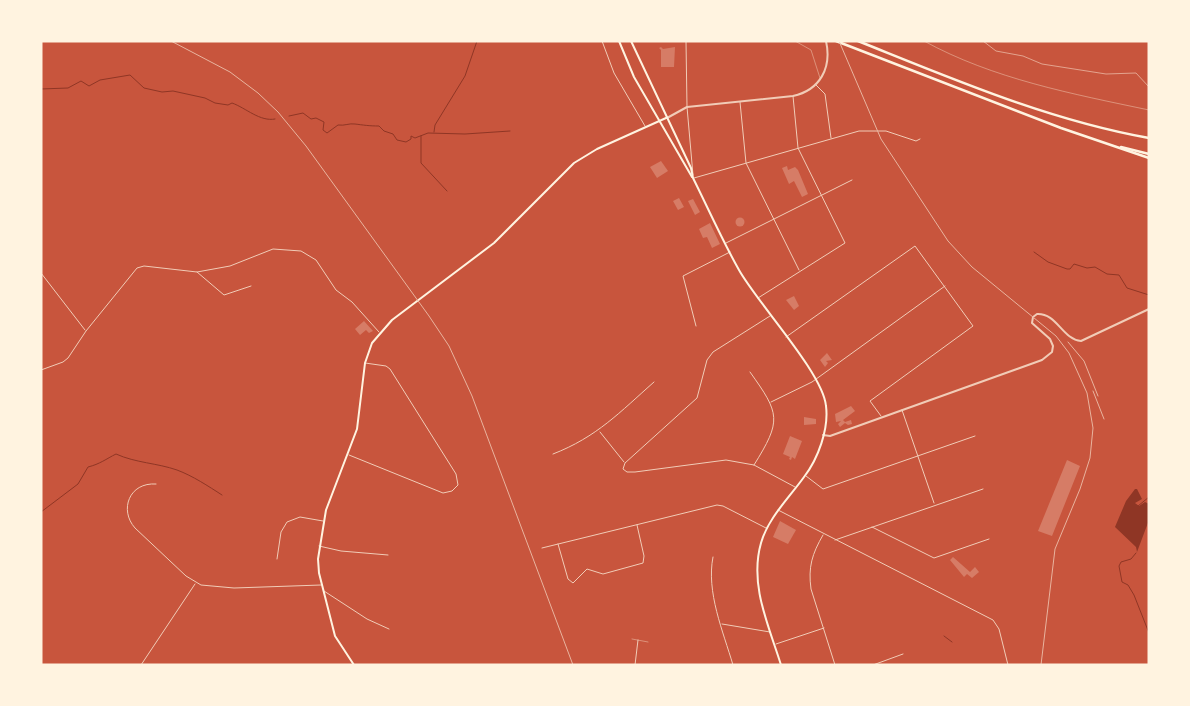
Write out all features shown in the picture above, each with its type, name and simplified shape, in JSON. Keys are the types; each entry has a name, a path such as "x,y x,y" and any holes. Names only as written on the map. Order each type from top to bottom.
{"highway":[{"path":"836,41 1061,128 1149,158"},
{"path":"858,41 1029,107 1060,117 1149,138"},
{"path":"1110,144 1149,154"}],"main road":[{"path":"619,41 634,78 693,178 730,252 757,298 816,379 826,404 823,435 806,476 778,510 767,528 761,543 759,592 781,665"},
{"path":"631,41 691,168 693,178"},
{"path":"354,665 335,636 321,585 319,546 323,521 348,454 359,417 365,363 372,343 379,332 407,309 494,243 574,163 595,151 666,118"}],"street":[{"path":"602,41 614,73 645,127"},
{"path":"686,41 687,107 692,141 693,178 869,130 886,131 916,141 920,139"},
{"path":"666,118 687,107 793,96 805,92 816,85 821,79 828,61 826,41"},
{"path":"816,85 825,94 832,139"},
{"path":"757,298 845,243 798,148 793,96"},
{"path":"740,102 746,163 799,271"},
{"path":"726,243 852,180"},
{"path":"786,337 915,246 974,326 870,401 882,417"},
{"path":"41,370 63,362 68,358 86,331 137,268 144,266 197,272 242,262 274,249 302,251 316,260 336,290 352,302 379,332"},
{"path":"696,326 683,276 730,252"},
{"path":"197,272 224,295 251,286"},
{"path":"41,273 86,331"},
{"path":"771,402 816,379 945,286"},
{"path":"823,435 830,436 1047,358 1053,350 1053,346 1050,339 1032,323 1033,317 1037,314 1048,316 1071,338 1081,341 1149,309"},
{"path":"770,316 714,352 707,360 697,398 625,462 624,470 635,472 726,460 754,465 796,487"},
{"path":"348,454 443,493 452,491 458,483 456,474 390,369 386,366 365,363"},
{"path":"750,372 771,402 774,411 772,434 754,465"},
{"path":"553,454 583,441 599,431 654,382"},
{"path":"902,410 935,504"},
{"path":"599,431 625,462"},
{"path":"806,476 823,489 976,436"},
{"path":"156,484 142,485 132,492 127,504 128,517 136,528 195,583 217,588 321,585"},
{"path":"835,540 983,489"},
{"path":"542,548 717,505 724,506 767,528"},
{"path":"778,510 993,620 999,630 1008,665"},
{"path":"277,559 282,530 289,520 300,517 323,521"},
{"path":"558,544 570,582 573,583 587,570 603,574 642,563 644,556 636,525"},
{"path":"872,527 934,558 989,539"},
{"path":"823,534 812,553 809,577 835,665"},
{"path":"319,546 341,551 388,555"},
{"path":"713,557 710,571 713,595 733,665"},
{"path":"141,665 195,583"},
{"path":"323,591 367,620 389,628"},
{"path":"721,624 771,632"},
{"path":"775,644 824,628"},
{"path":"635,665 638,640"},
{"path":"873,665 903,654"}],"lane":[{"path":"795,41 811,50 821,79"},
{"path":"924,41 943,52 1052,89 1149,110"},
{"path":"632,639 648,642"}],"path":[{"path":"983,41 996,51 1023,56 1042,64 1106,74 1136,73 1149,87"}],"shaded area":[{"path":"1137,489 1142,499 1135,503 1139,506 1145,502 1149,504 1149,520 1137,552 1136,547 1115,527 1126,501"}],"building":[{"path":"675,47 674,67 661,67 661,50 659,48 663,49"},
{"path":"661,161 668,171 657,178 650,167"},
{"path":"787,166 788,170 795,167 798,170 808,194 802,197 794,181 789,184 782,168"},
{"path":"679,198 684,207 678,210 673,201"},
{"path":"693,199 700,212 695,215 688,201"},
{"path":"740,217 745,222 740,227 735,222"},
{"path":"710,223 720,244 712,248 707,237 703,238 699,229"},
{"path":"794,296 799,306 794,310 786,300"},
{"path":"364,321 373,331 369,333 366,330 360,335 355,329"},
{"path":"827,353 832,360 826,361 828,363 825,367 820,360"},
{"path":"851,406 855,411 843,420 845,422 851,420 852,424 848,425 845,423 840,427 838,424 841,421 836,422 835,414"},
{"path":"804,417 816,419 816,424 804,425"},
{"path":"790,436 802,441 795,459 792,457 791,460 789,459 790,457 783,454"},
{"path":"1067,460 1080,466 1052,536 1038,531"},
{"path":"780,521 796,530 788,544 773,537"},
{"path":"953,557 970,572 975,567 979,572 972,578 967,574 964,577 950,560"}],"waterway":[{"path":"434,132 435,125 465,76 477,41"},
{"path":"41,89 68,88 81,81 89,86 100,80 130,75 144,88 162,92 173,91 205,98 215,103 228,105 232,103 258,117 275,119"},
{"path":"289,116 303,113 311,119 316,118 324,122 323,130 327,133 338,125 379,126 384,131 393,134 397,140 406,142 411,139 411,136 415,138 428,133 465,134 510,131"},
{"path":"421,136 421,163 447,191"},
{"path":"1034,252 1048,262 1067,269 1070,269 1074,264 1087,268 1095,267 1107,274 1119,275 1127,288 1149,295"},
{"path":"41,512 78,484 88,467 116,454 177,470 195,478 222,495"},
{"path":"1138,506 1149,497"},
{"path":"1136,553 1131,559 1121,562 1119,566 1122,582 1128,585 1134,595 1149,633"},
{"path":"944,636 952,642"}],"railway":[{"path":"171,41 230,72 258,93 278,112 306,146 449,346 472,396 573,665"},
{"path":"839,41 881,139 948,241 972,267 1056,336 1069,353 1087,393 1093,428 1090,458 1080,489 1055,549 1041,665"},
{"path":"1068,342 1084,361 1098,396"},
{"path":"1093,391 1104,419"}]}
